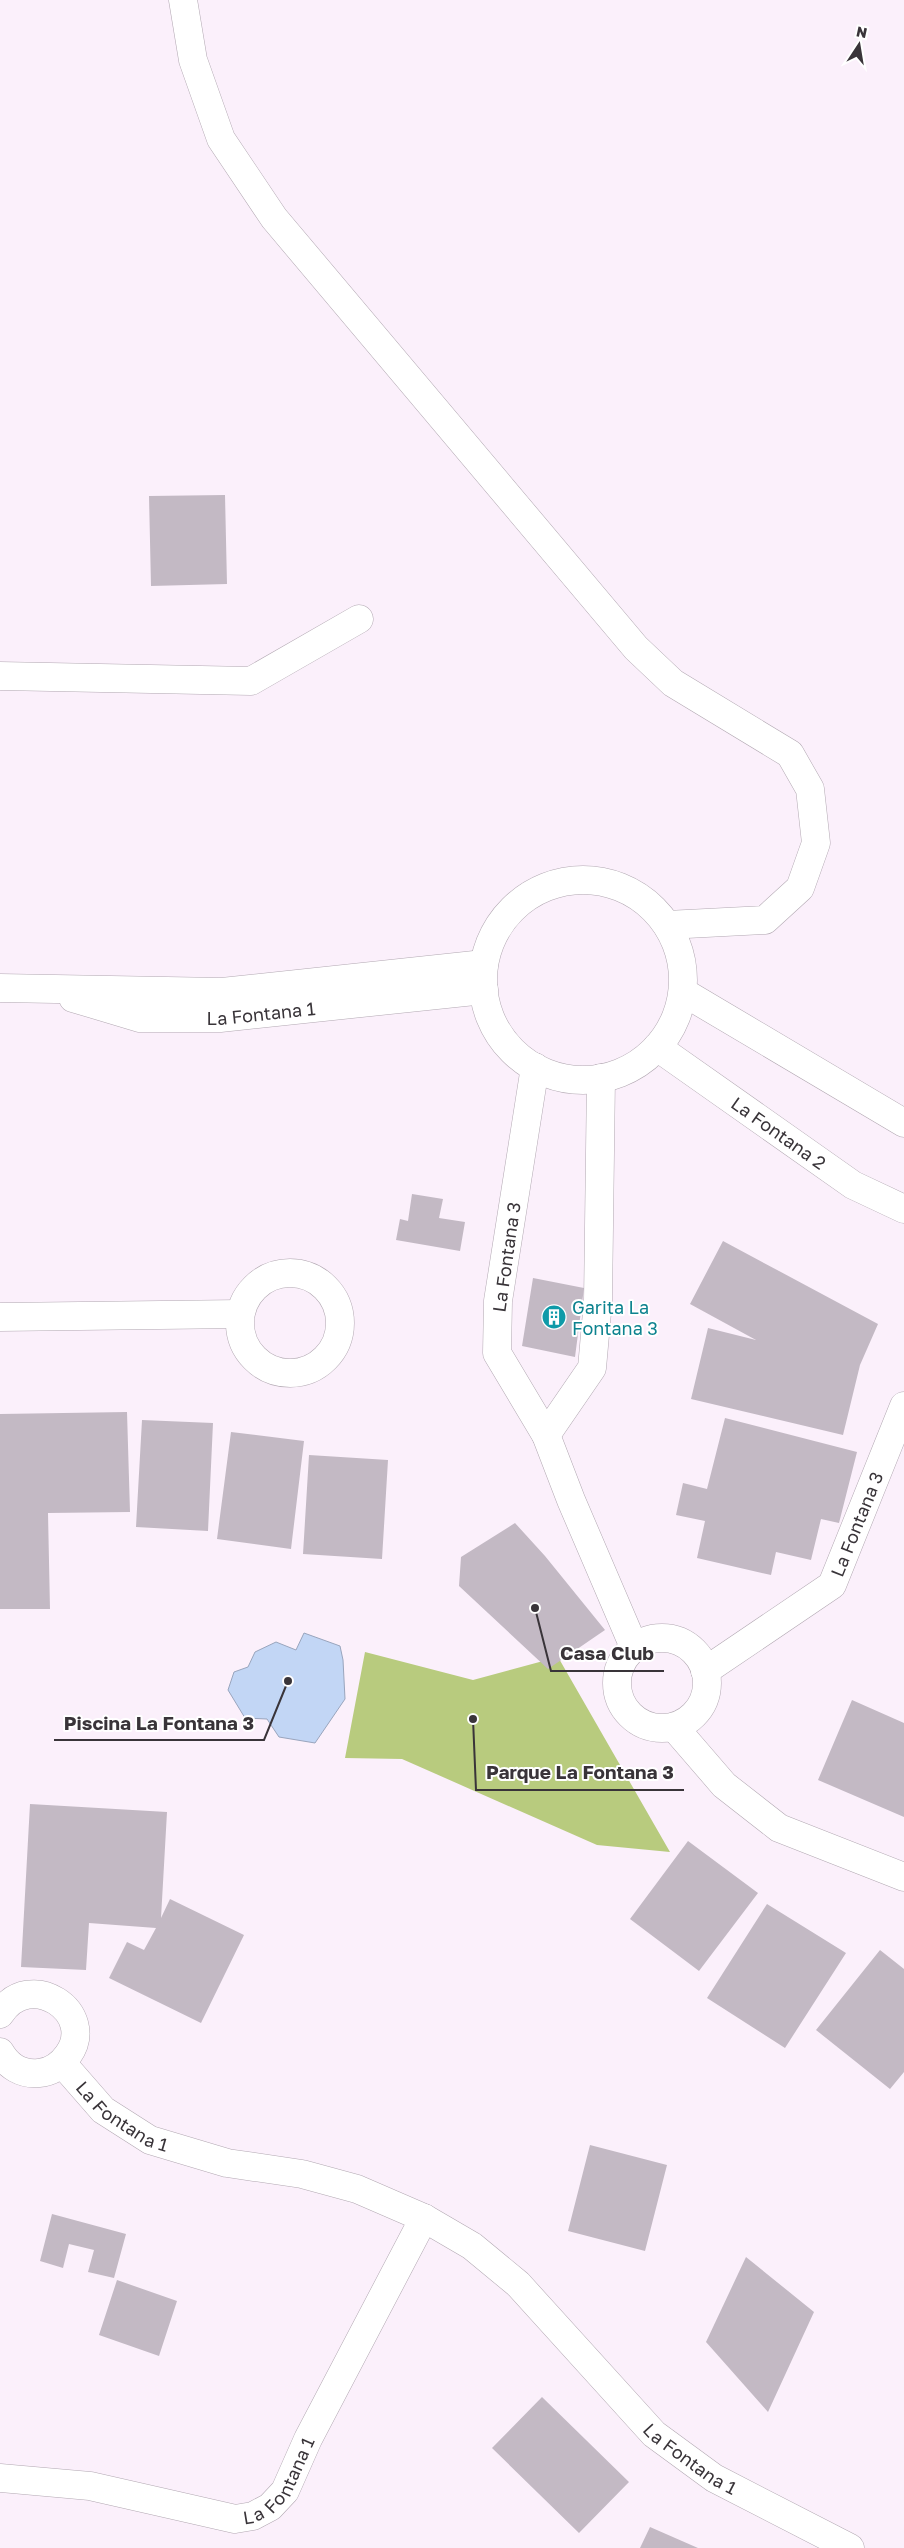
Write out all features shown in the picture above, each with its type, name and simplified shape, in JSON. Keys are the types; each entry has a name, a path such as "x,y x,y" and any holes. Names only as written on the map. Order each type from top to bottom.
{"street":[{"path":"183,0 193,60 220,139 274,218 636,648 673,683 790,754 810,789 816,843 800,888 765,920 667,925"},
{"path":"0,676 251,681 359,619"},
{"path":"592,880 622,887 647,902 667,925 684,972 683,992 676,1018 657,1047 641,1062 622,1072 600,1078 567,1078 535,1067 506,1043 495,1027 484,977 493,935 510,911 534,892 562,882 592,880"},
{"name":"La Fontana 1","path":"0,988 222,992 484,977"},
{"path":"683,992 904,1123"},
{"name":"La Fontana 2","path":"657,1047 854,1185 904,1209"},
{"name":"La Fontana 3","path":"535,1067 498,1301 497,1353 546,1435 571,1500 634,1647"},
{"path":"546,1435 592,1368 598,1301 600,1078"},
{"path":"0,1317 240,1314"},
{"name":"La Fontana 3","path":"706,1670 832,1584 904,1406"},
{"path":"668,1638 684,1644 697,1655 706,1670 707,1685 704,1699 698,1711 687,1720 674,1726 660,1728 646,1725 634,1719 622,1702 617,1683 619,1669 625,1657 634,1647 650,1639 668,1638"},
{"path":"674,1726 724,1785 779,1828 904,1877"},
{"path":"0,2014 10,2002 22,1996 35,1994 49,1996 60,2003 69,2013 74,2026 74,2039 62,2063 51,2070 39,2073 26,2072 14,2068 0,2052"},
{"name":"La Fontana 1","path":"62,2063 103,2110 150,2140 227,2163 302,2174 357,2189 424,2218 472,2246 518,2284 654,2434 714,2478 850,2548"},
{"name":"La Fontana 1","path":"0,2478 90,2486 235,2520 254,2516 270,2507 285,2491 308,2440 424,2218"}],"green space":[{"path":"365,1652 473,1680 558,1657 670,1852 597,1845 402,1759 345,1758"}],"water":[{"path":"304,1633 340,1646 343,1660 345,1699 315,1743 279,1737 267,1719 245,1718 228,1690 234,1672 248,1667 255,1652 276,1642 296,1650"}],"building":[{"path":"225,495 227,584 151,586 149,496"},
{"path":"412,1194 443,1199 439,1218 465,1222 460,1251 396,1240 400,1219 408,1221"},
{"path":"723,1241 878,1324 860,1365 843,1435 691,1399 708,1328 756,1340 690,1304"},
{"name":"Garita La Fontana 3","path":"533,1278 584,1288 575,1357 522,1346"},
{"path":"127,1412 130,1512 48,1513 50,1609 0,1609 0,1414"},
{"path":"725,1418 857,1452 839,1523 821,1519 811,1560 776,1552 771,1575 697,1558 705,1521 676,1515 683,1483 707,1489"},
{"path":"142,1420 213,1423 208,1531 136,1527"},
{"path":"231,1432 304,1441 291,1549 217,1539"},
{"path":"309,1455 388,1460 382,1559 303,1554"},
{"path":"515,1523 545,1556 605,1630 548,1669 459,1586 461,1557"},
{"path":"852,1700 904,1723 904,1817 818,1780"},
{"path":"30,1804 167,1812 161,1918 170,1899 244,1935 201,2023 109,1978 127,1942 144,1950 156,1928 89,1923 86,1970 21,1967"},
{"path":"688,1841 758,1893 699,1971 630,1919"},
{"path":"767,1904 846,1953 785,2048 707,1998"},
{"path":"880,1950 904,1969 904,2072 890,2089 816,2030"},
{"path":"590,2145 667,2165 645,2251 568,2231"},
{"path":"52,2214 126,2234 114,2278 88,2272 94,2250 69,2244 63,2268 40,2261"},
{"path":"746,2257 814,2312 768,2412 706,2342"},
{"path":"117,2280 177,2301 159,2356 99,2335"},
{"path":"542,2397 629,2482 579,2533 492,2448"},
{"path":"650,2527 698,2548 640,2548"}],"place":[{"name":"Garita La Fontana 3","path":"554,1317"},
{"name":"Casa Club","path":"535,1608"},
{"name":"Piscina La Fontana 3","path":"288,1681"},
{"name":"Parque La Fontana 3","path":"473,1719"}]}
